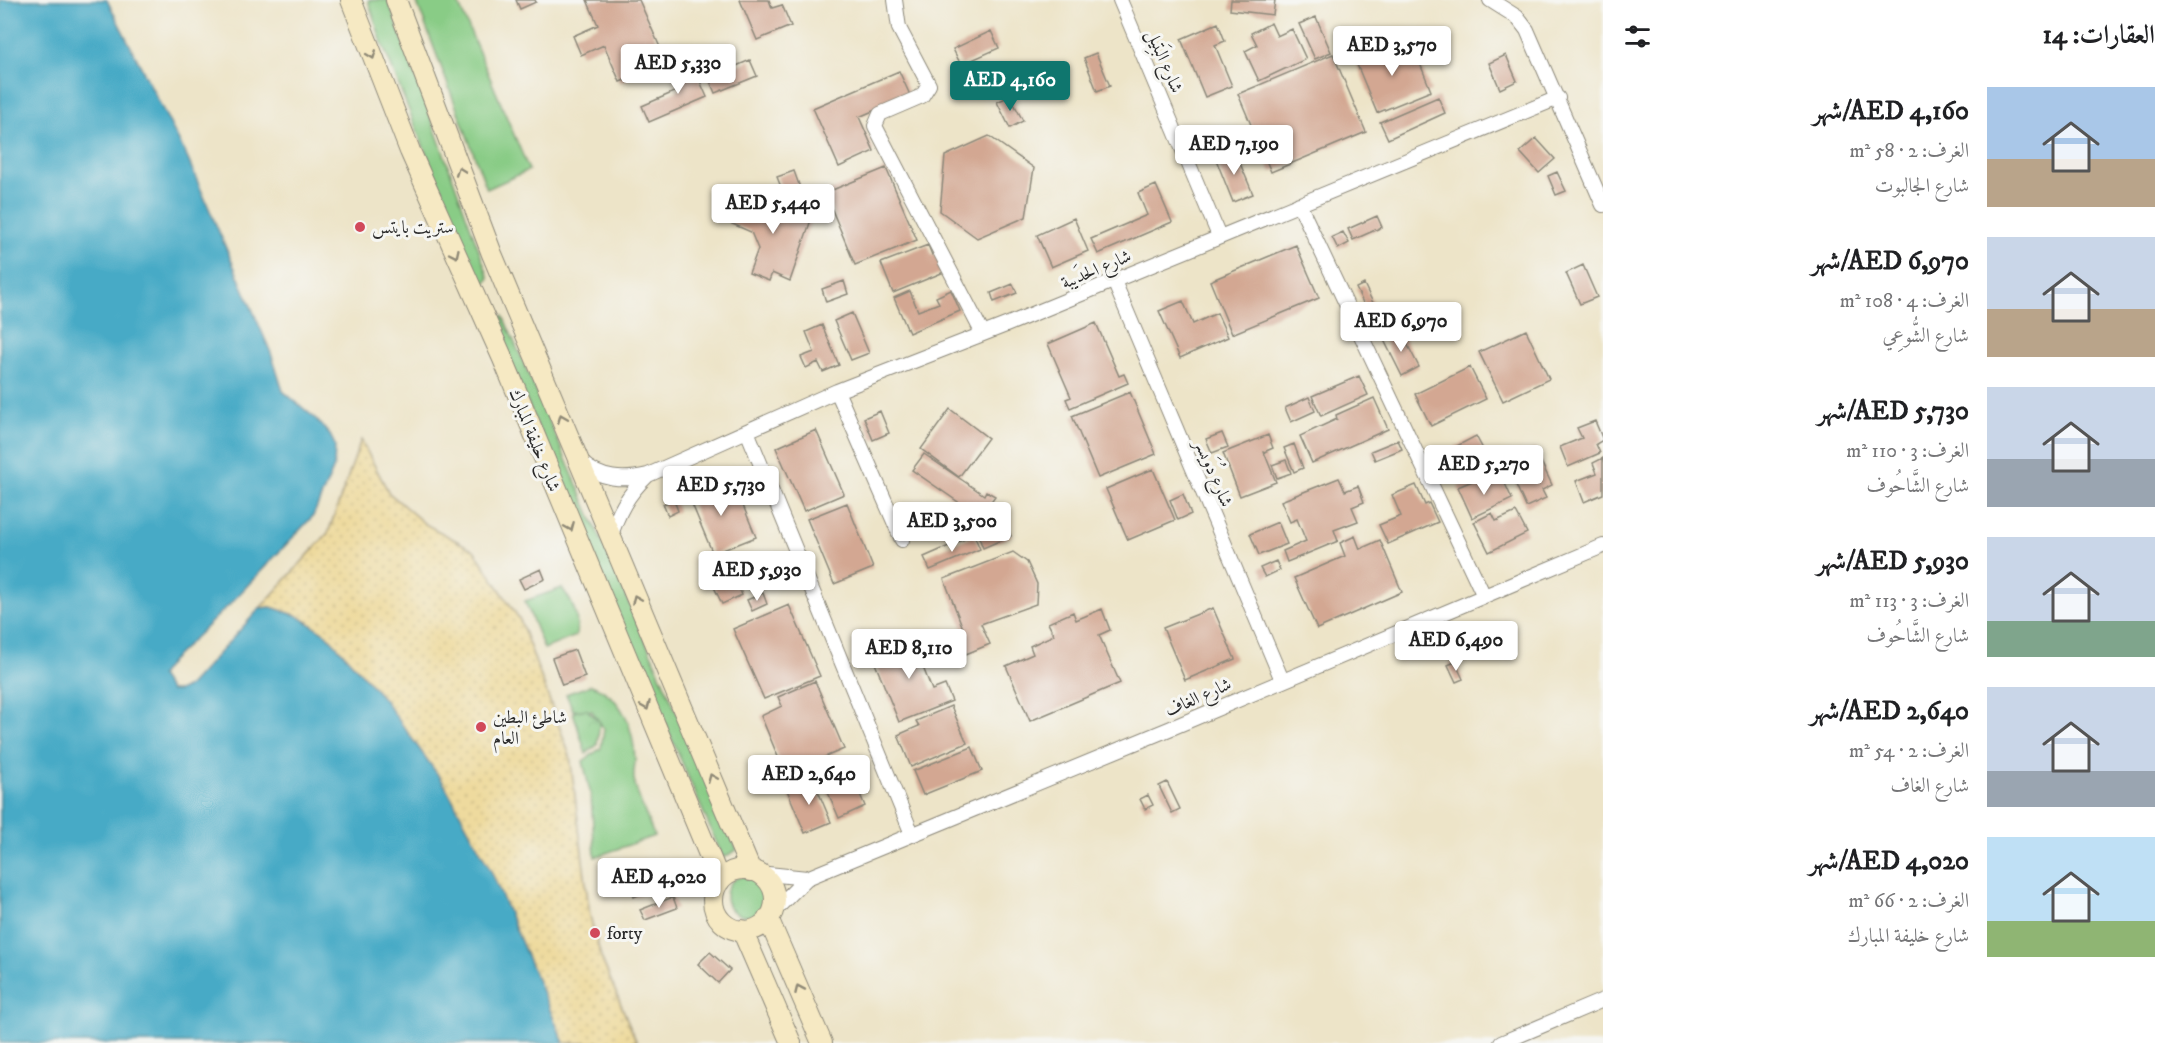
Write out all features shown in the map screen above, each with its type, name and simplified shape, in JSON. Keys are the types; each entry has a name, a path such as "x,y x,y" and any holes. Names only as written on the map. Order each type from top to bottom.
{"street":[{"name":"شارع خليفة المبارك","path":"351,0 410,151 502,359 720,881"},
{"name":"شارع خليفة المبارك","path":"396,0 470,199 610,538 755,872"},
{"path":"895,0 899,28 929,80 928,89 922,96 880,114 875,126 983,334"},
{"name":"شارع البَتِيل","path":"1120,0 1219,236"},
{"path":"1490,0 1517,17 1527,30 1603,205"},
{"name":"شارع الحدَيبة","path":"580,461 598,474 613,478 633,479 648,475 837,391 1114,281 1558,98"},
{"path":"1299,204 1484,596"},
{"name":"شارع دُوَيسر","path":"1114,281 1282,680"},
{"path":"502,359 518,365 529,359 532,348"},
{"path":"837,391 902,540"},
{"path":"747,431 912,834"},
{"name":"شارع الحدَيبة","path":"610,538 617,514 626,498 648,475"},
{"name":"شارع الغاف","path":"770,916 807,878 1169,729 1603,546"},
{"path":"770,916 758,928 742,930 730,928 716,914 713,895 720,881 730,872 739,869 755,872 771,886 774,895 770,916 822,1043"},
{"name":"شارع الغاف","path":"755,872 807,878"},
{"path":"742,930 791,1043"},
{"path":"1501,1043 1603,1000"}],"green space":[{"path":"368,0 388,0 489,278 484,284 478,283 382,43"},
{"path":"416,0 457,0 529,170 487,189"},
{"path":"503,316 737,850 723,858 492,320"},
{"path":"562,588 575,610 576,636 544,649 525,601"},
{"path":"591,685 611,697 625,715 634,748 635,786 654,836 595,857 591,796 583,761 601,748 604,729 592,711 573,710 566,694"},
{"path":"586,709 600,722 597,745 586,754 573,712"},
{"path":"746,876 754,877 760,882 765,888 765,904 760,910 754,915 746,916 738,915 732,910 727,904 726,896 727,888 732,882 738,877"}],"sand":[{"name":"شاطئ البطين العام","path":"361,440 389,493 425,524 474,550 520,620 570,756 590,916 601,957 637,1043 564,1043 491,871 443,782 383,698 326,634 298,616 271,607 260,608 328,533"}],"water":[{"path":"0,0 107,0 187,157 271,353 283,391 316,419 330,435 335,445 334,467 313,516 231,603 171,661 160,676 170,691 178,691 189,686 260,608 271,607 298,616 326,634 383,698 443,782 491,871 564,1043 0,1043"}],"building":[{"path":"516,0 535,0 536,2 520,9"},
{"path":"587,0 639,0 667,63 620,82 604,45 581,55 573,36 598,25"},
{"path":"740,0 769,0 772,8 782,5 791,26 757,40"},
{"path":"1231,0 1275,0 1273,15 1230,10"},
{"path":"1316,17 1331,52 1315,59 1299,24"},
{"path":"1218,23 1225,41 1215,45 1232,86 1205,97 1181,39"},
{"path":"1271,23 1277,36 1292,29 1306,59 1259,81 1245,51 1257,45 1251,33"},
{"path":"991,31 999,48 961,65 953,49"},
{"path":"1405,43 1411,59 1417,56 1431,91 1377,113 1353,55 1373,47 1376,55"},
{"path":"717,52 725,71 750,60 757,76 715,93 701,59"},
{"path":"1096,53 1110,86 1097,91 1084,58"},
{"path":"1333,54 1366,132 1271,172 1238,94"},
{"path":"1506,55 1517,81 1500,89 1489,63"},
{"path":"692,63 707,97 649,122 642,106 681,89 673,71"},
{"path":"899,71 910,95 859,117 874,151 839,167 813,108"},
{"path":"1010,96 1023,121 1010,128 997,102"},
{"path":"1438,97 1445,113 1388,139 1380,122"},
{"path":"989,136 1034,168 1026,217 977,238 940,211 945,156"},
{"path":"1536,138 1555,159 1539,173 1520,152"},
{"path":"1234,149 1253,194 1233,202 1215,157"},
{"path":"886,168 917,240 855,265 825,193"},
{"path":"794,171 803,196 787,202 777,177"},
{"path":"1557,172 1566,191 1556,195 1548,176"},
{"path":"1156,185 1172,222 1098,254 1091,239 1147,215 1138,193"},
{"path":"735,200 799,204 812,217 790,281 772,273 769,281 749,273 758,249 751,232 728,222"},
{"path":"1377,216 1382,227 1353,240 1348,229"},
{"path":"1074,218 1088,251 1051,267 1037,235"},
{"path":"1343,232 1349,243 1338,249 1332,237"},
{"path":"928,245 932,255 936,253 944,272 893,293 881,263"},
{"path":"1296,245 1319,298 1232,334 1210,281"},
{"path":"1583,265 1597,297 1580,304 1566,273"},
{"path":"844,281 848,294 826,302 822,289"},
{"path":"1013,284 1017,293 994,302 991,293"},
{"path":"1364,284 1373,303 1365,307 1356,288"},
{"path":"951,290 960,311 909,333 894,298 910,291 918,311 939,303 936,297"},
{"path":"1183,301 1193,324 1217,313 1228,337 1180,358 1159,311"},
{"path":"852,313 869,353 851,360 834,321"},
{"path":"1096,323 1119,376 1124,374 1128,383 1070,408 1066,399 1071,397 1048,344"},
{"path":"822,325 839,365 823,372 818,362 806,368 801,357 814,352 806,332"},
{"path":"1400,330 1419,367 1402,376 1383,338"},
{"path":"1526,330 1549,379 1503,401 1479,352"},
{"path":"1470,367 1486,399 1431,426 1415,394"},
{"path":"1359,376 1368,395 1321,416 1312,396"},
{"path":"1130,392 1156,454 1098,478 1072,416"},
{"path":"1309,397 1315,411 1291,422 1285,408"},
{"path":"1374,398 1388,429 1312,463 1300,436 1337,419 1336,415"},
{"path":"950,409 988,438 959,477 921,449"},
{"path":"880,411 889,433 873,440 864,418"},
{"path":"1595,421 1603,440 1596,444 1600,453 1568,467 1560,447 1582,438 1577,428"},
{"path":"816,430 844,494 804,511 776,448"},
{"path":"1222,433 1228,447 1212,453 1206,439"},
{"path":"1268,435 1273,448 1264,452 1276,482 1240,496 1223,453"},
{"path":"1476,436 1485,453 1464,464 1455,447"},
{"path":"1398,440 1402,449 1375,460 1371,451"},
{"path":"1294,444 1303,468 1294,472 1284,448"},
{"path":"1535,449 1552,485 1542,490 1546,498 1526,507 1516,485 1524,482 1513,459"},
{"path":"924,454 984,495 986,491 995,496 980,517 912,470"},
{"path":"1603,458 1603,494 1584,502 1576,481 1597,473 1593,463"},
{"path":"1286,460 1291,473 1277,478 1272,465"},
{"path":"1153,469 1175,520 1128,540 1106,489"},
{"path":"1502,477 1512,499 1472,518 1458,487 1477,479 1481,487"},
{"path":"1339,478 1345,491 1358,486 1364,502 1352,507 1358,521 1334,530 1338,541 1287,562 1283,551 1306,541 1297,519 1290,522 1281,501"},
{"path":"718,480 724,496 737,491 756,537 713,554 687,492"},
{"path":"1416,485 1425,505 1429,503 1438,522 1388,544 1379,525 1401,516 1392,495"},
{"path":"1183,494 1191,514 1178,520 1170,500"},
{"path":"674,500 678,511 668,516 663,504"},
{"path":"847,503 873,568 834,584 807,519"},
{"path":"1516,512 1527,533 1489,552 1474,522 1492,513 1496,521"},
{"path":"1278,522 1287,544 1259,555 1250,534"},
{"path":"1006,524 1011,536 983,548 978,535"},
{"path":"974,535 980,549 930,570 924,557"},
{"path":"1355,536 1360,549 1380,540 1402,592 1317,629 1294,578 1345,556 1340,543"},
{"path":"1013,552 1027,562 1037,584 1036,604 981,624 990,644 966,654 958,634 964,631 944,579"},
{"path":"1276,561 1280,570 1265,577 1260,568"},
{"path":"723,564 734,587 738,586 742,595 722,604 707,572"},
{"path":"541,569 545,579 524,589 519,579"},
{"path":"763,593 767,604 752,611 747,600"},
{"path":"789,605 820,676 764,699 733,629"},
{"path":"1213,608 1235,659 1185,680 1163,628"},
{"path":"1102,609 1110,630 1099,635 1120,683 1030,721 1006,666 1033,654 1030,646 1054,635 1048,623 1073,612 1076,620"},
{"path":"923,635 930,652 919,657 932,690 945,685 952,701 899,722 872,656"},
{"path":"575,650 585,677 562,685 552,658"},
{"path":"1455,662 1463,679 1456,682 1448,665"},
{"path":"815,681 844,749 796,769 792,760 781,764 761,716 782,706 778,697"},
{"path":"951,706 967,743 911,767 898,735 919,726 916,721"},
{"path":"972,747 982,771 923,795 913,771"},
{"path":"834,763 836,769 847,764 865,806 839,818 818,769"},
{"path":"813,779 831,822 805,833 787,790"},
{"path":"1167,782 1180,809 1172,813 1159,786"},
{"path":"1148,795 1153,805 1145,809 1140,799"},
{"path":"639,872 647,891 634,897 626,877"},
{"path":"673,897 677,908 645,920 640,910"},
{"path":"710,952 730,970 718,983 698,964"}],"place":[{"name":"ستريت بايتس","path":"360,227"},
{"name":"شاطئ البطين العام","path":"481,727"},
{"name":"forty","path":"595,933"}]}
